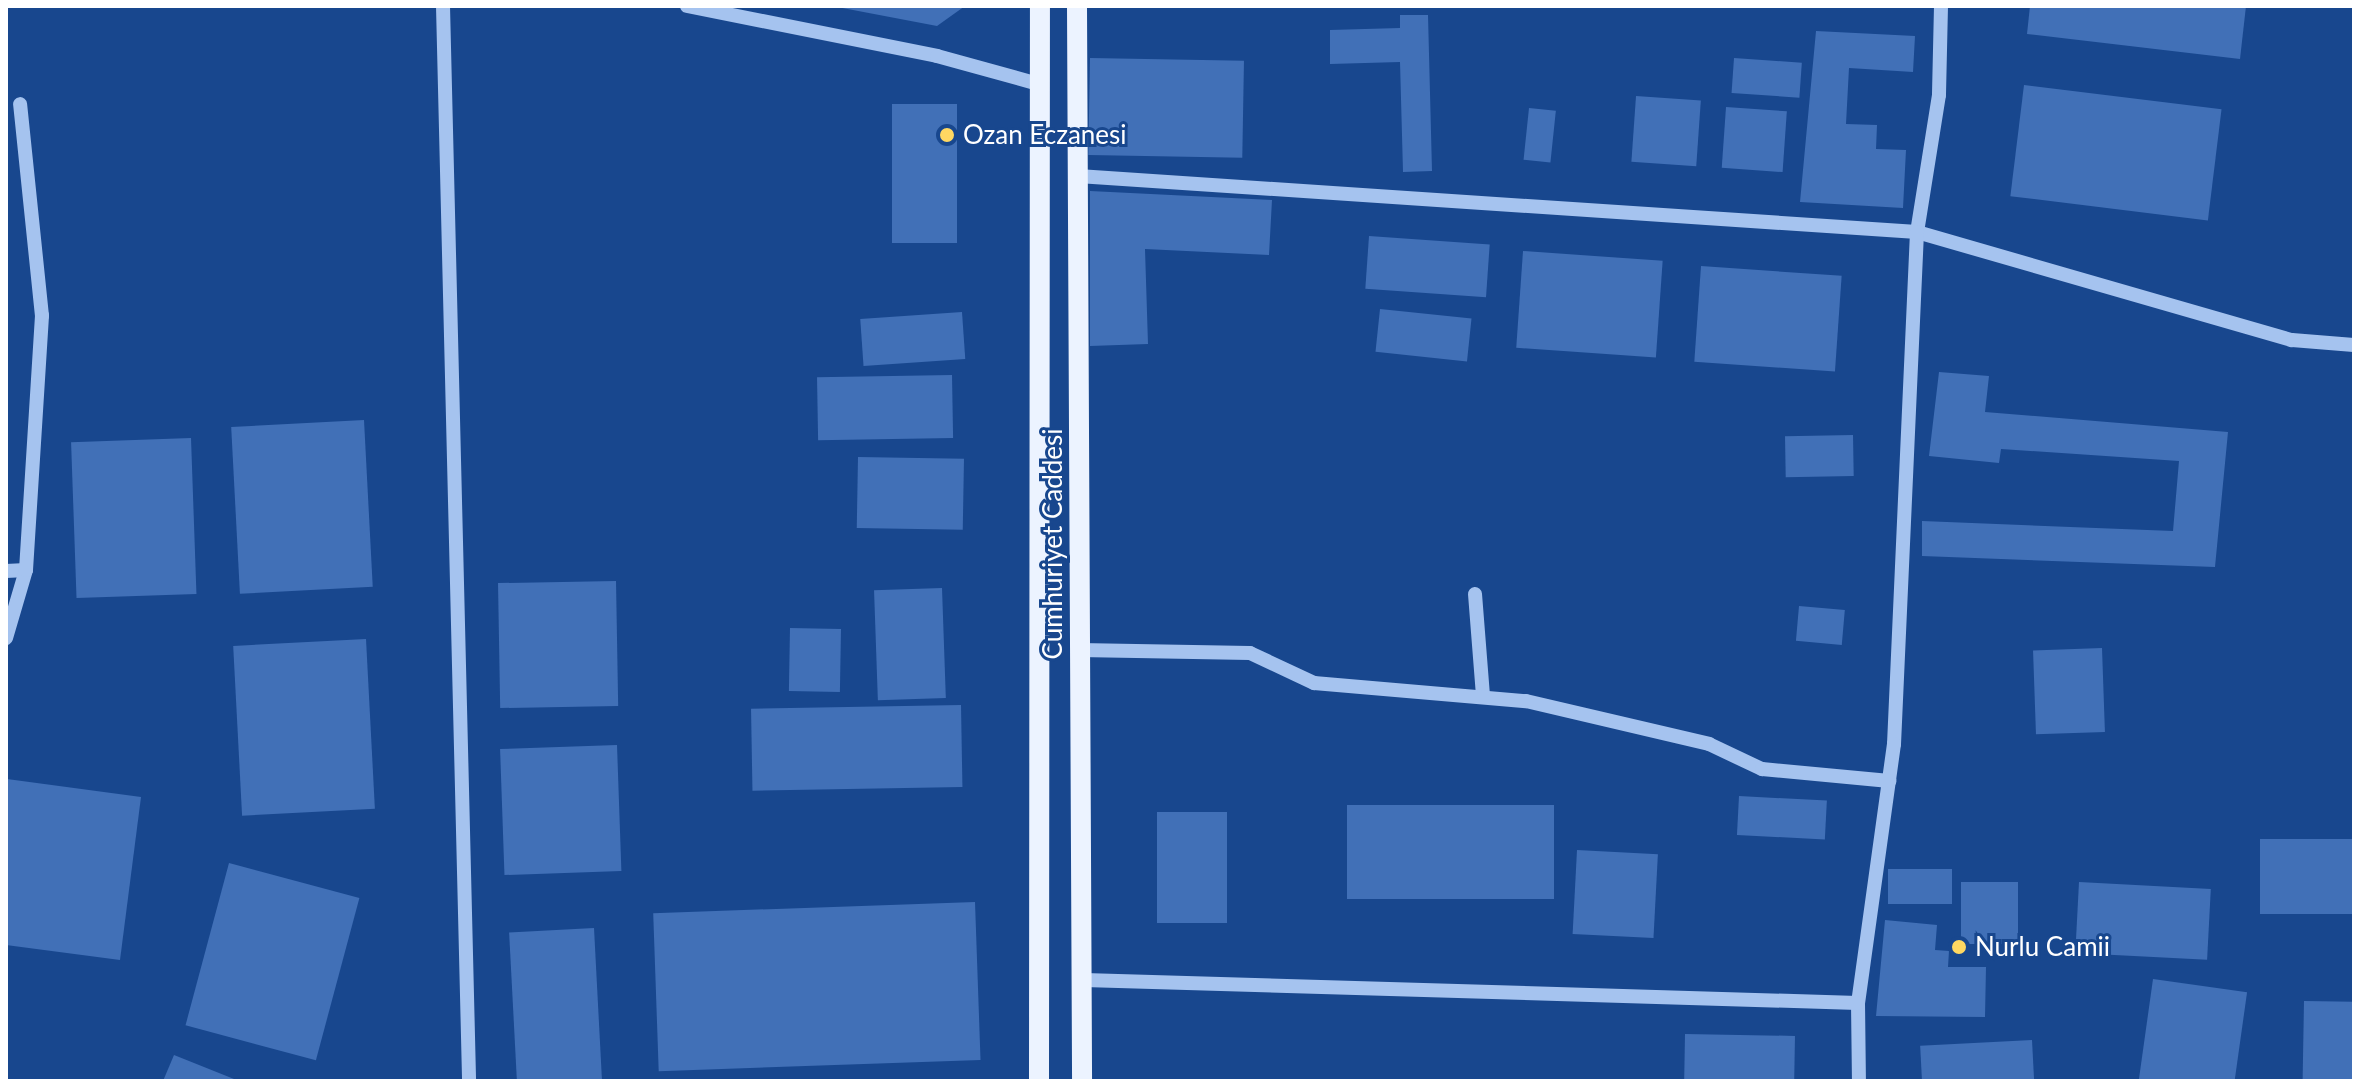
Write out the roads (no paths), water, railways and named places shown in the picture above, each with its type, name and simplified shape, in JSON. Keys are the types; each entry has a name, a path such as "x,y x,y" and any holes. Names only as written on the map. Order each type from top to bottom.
{"main road":[{"name":"Cumhuriyet Caddesi","path":"1039,1081 1040,6"},
{"name":"Cumhuriyet Caddesi","path":"1077,6 1079,650 1084,980 1082,1081"}],"street":[{"path":"443,6 469,1081"},
{"path":"687,6 937,56 1039,84"},
{"path":"1859,1081 1858,1003 1889,781 1917,232 1939,95 1941,6"},
{"path":"6,638 26,570 42,316 20,104"},
{"path":"1078,176 1917,232 2292,340 2354,345"},
{"path":"6,571 26,570"},
{"path":"1475,594 1483,696"},
{"path":"1079,650 1250,653 1314,683 1483,696 1709,744 1762,769 1889,781"},
{"path":"1084,980 1858,1003"}],"place":[{"name":"Ozan Eczanesi","path":"947,135"},
{"name":"Nurlu Camii","path":"1959,947"}]}
